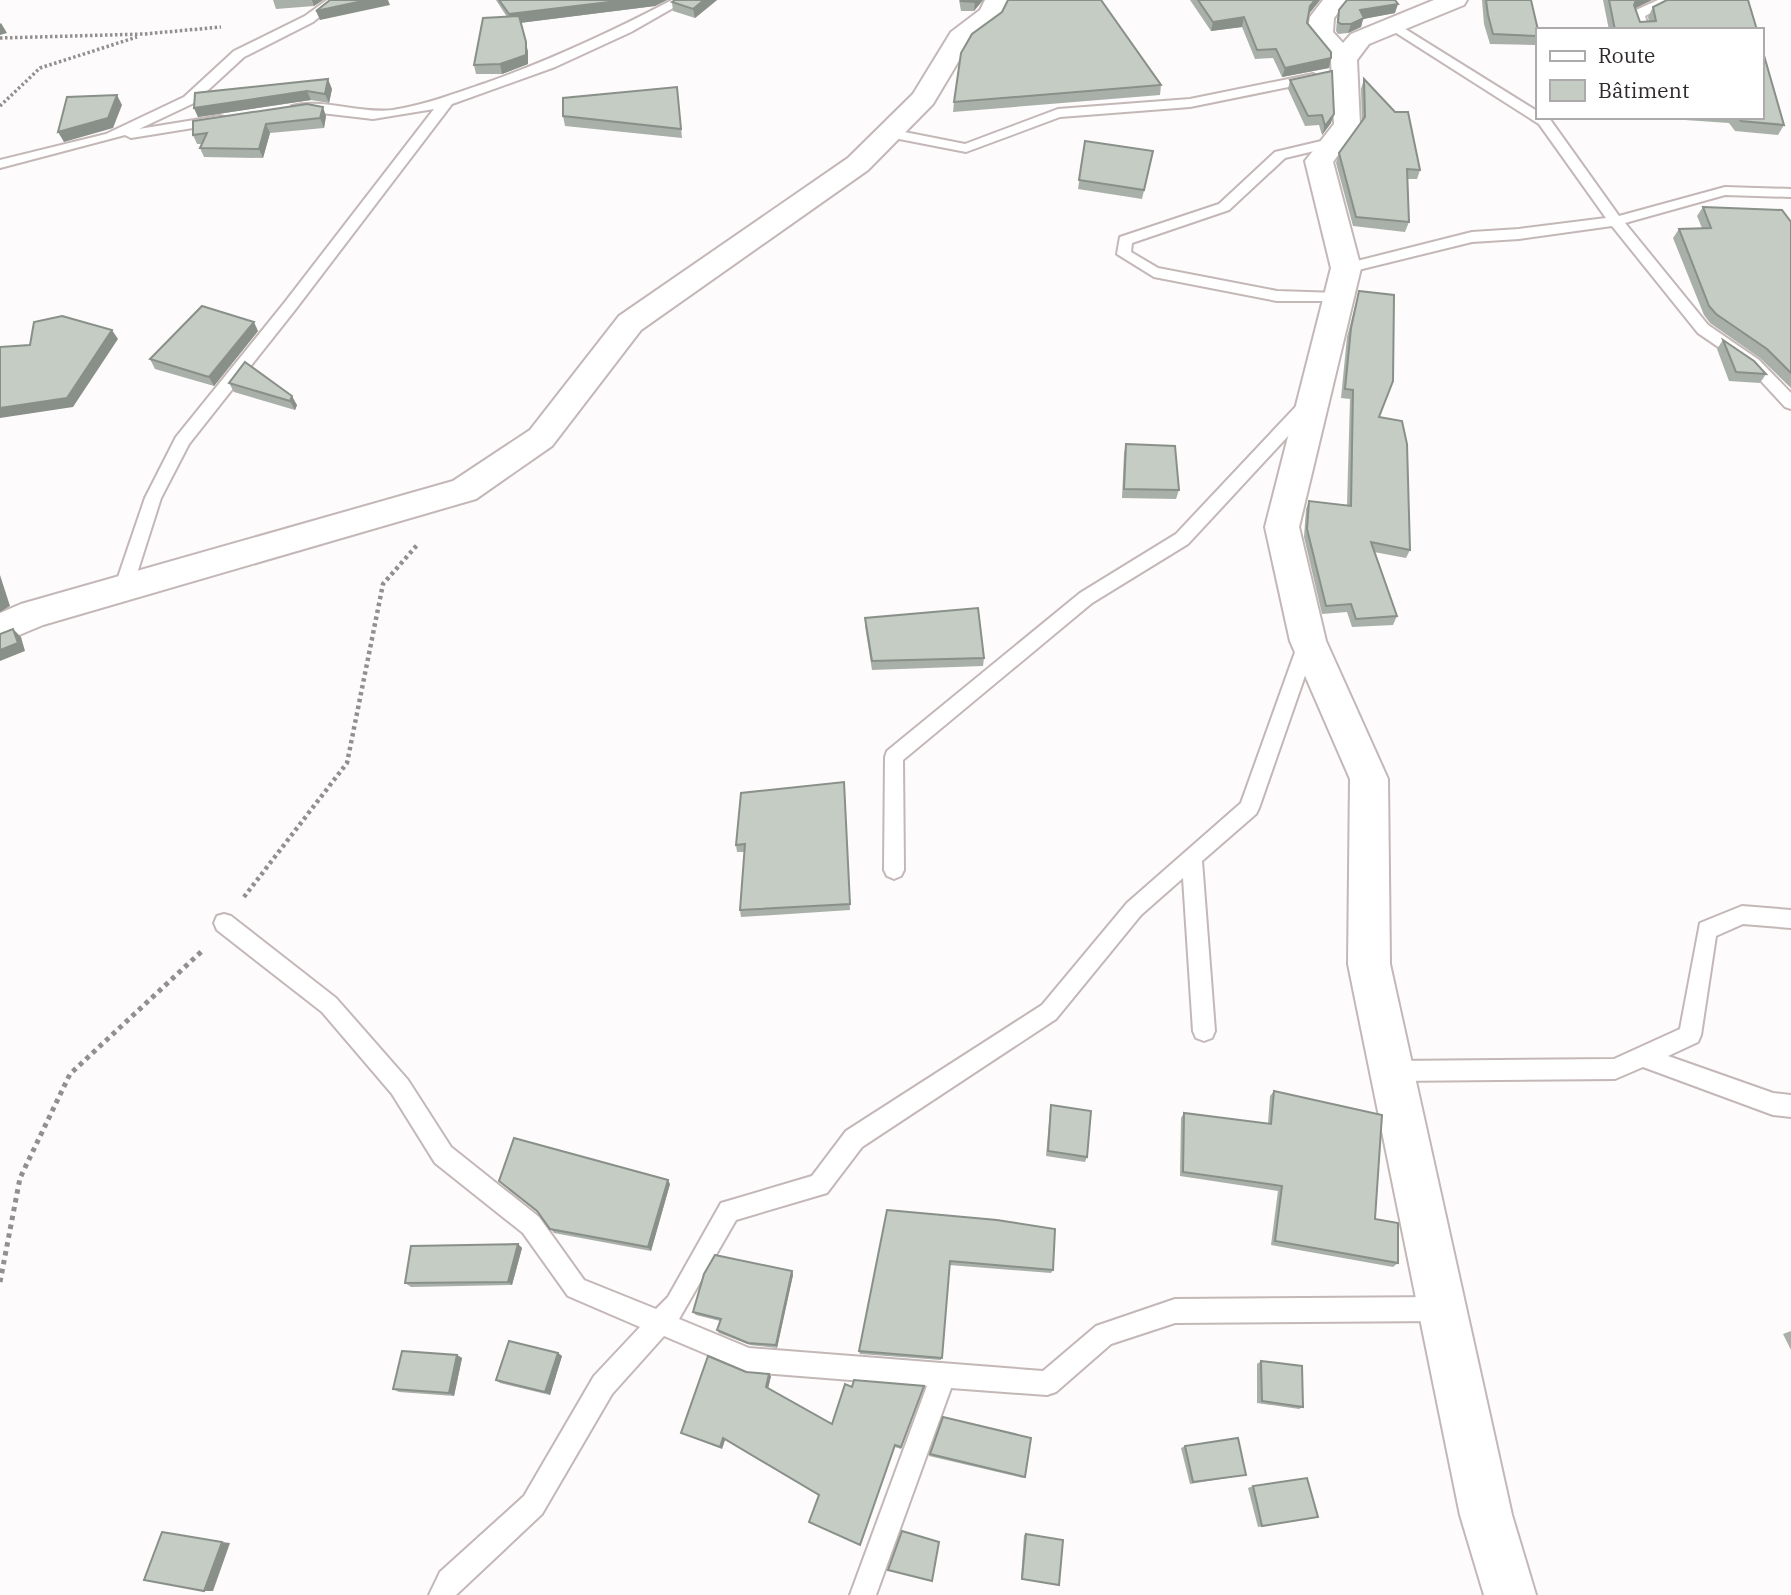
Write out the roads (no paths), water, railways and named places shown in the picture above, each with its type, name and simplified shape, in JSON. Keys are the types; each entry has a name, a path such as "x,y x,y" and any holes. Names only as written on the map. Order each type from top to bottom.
{"street":[{"path":"0,629 33,614 464,490 541,438 630,323 858,164 924,98 960,37 991,14 997,0"},
{"path":"1336,0 1322,17 1320,33 1337,70 1348,125 1319,160 1342,283 1282,527 1308,641 1369,779 1369,964 1486,1515 1510,1595"},
{"path":"1337,70 1360,39 1455,0"}],"lane":[{"path":"111,137 188,100 239,54 309,19 335,0"},
{"path":"284,111 311,107 360,115 396,115 447,101 550,64 627,29 681,0"},
{"path":"1642,28 1638,14 1664,3 1664,0"},
{"path":"1394,26 1536,116"},
{"path":"889,133 966,148 1058,113 1190,103 1337,70"},
{"path":"123,589 153,498 182,441 290,306 447,101"},
{"path":"0,164 111,137 231,119"},
{"path":"1541,119 1616,221 1703,329 1754,364 1791,402"},
{"path":"1334,142 1280,155 1224,207 1125,240 1124,254 1154,272 1277,296 1342,283 1472,237 1519,234 1616,221 1725,191 1791,193"},
{"path":"894,870 894,757 1086,598 1182,539 1314,398"},
{"path":"442,1595 449,1581 533,1505 603,1385 676,1305 729,1211 819,1185 854,1139 1049,1012 1133,909 1249,808 1308,641"},
{"path":"1192,857 1204,1031"},
{"path":"1392,1071 1615,1069 1690,1035 1707,930 1742,915 1791,919"},
{"path":"224,923 329,1005 400,1087 443,1155 531,1225 576,1288 749,1360 1047,1383 1104,1334 1175,1311 1443,1309"},
{"path":"1643,1057 1773,1104 1791,1106"},
{"path":"863,1595 943,1375"}]}
